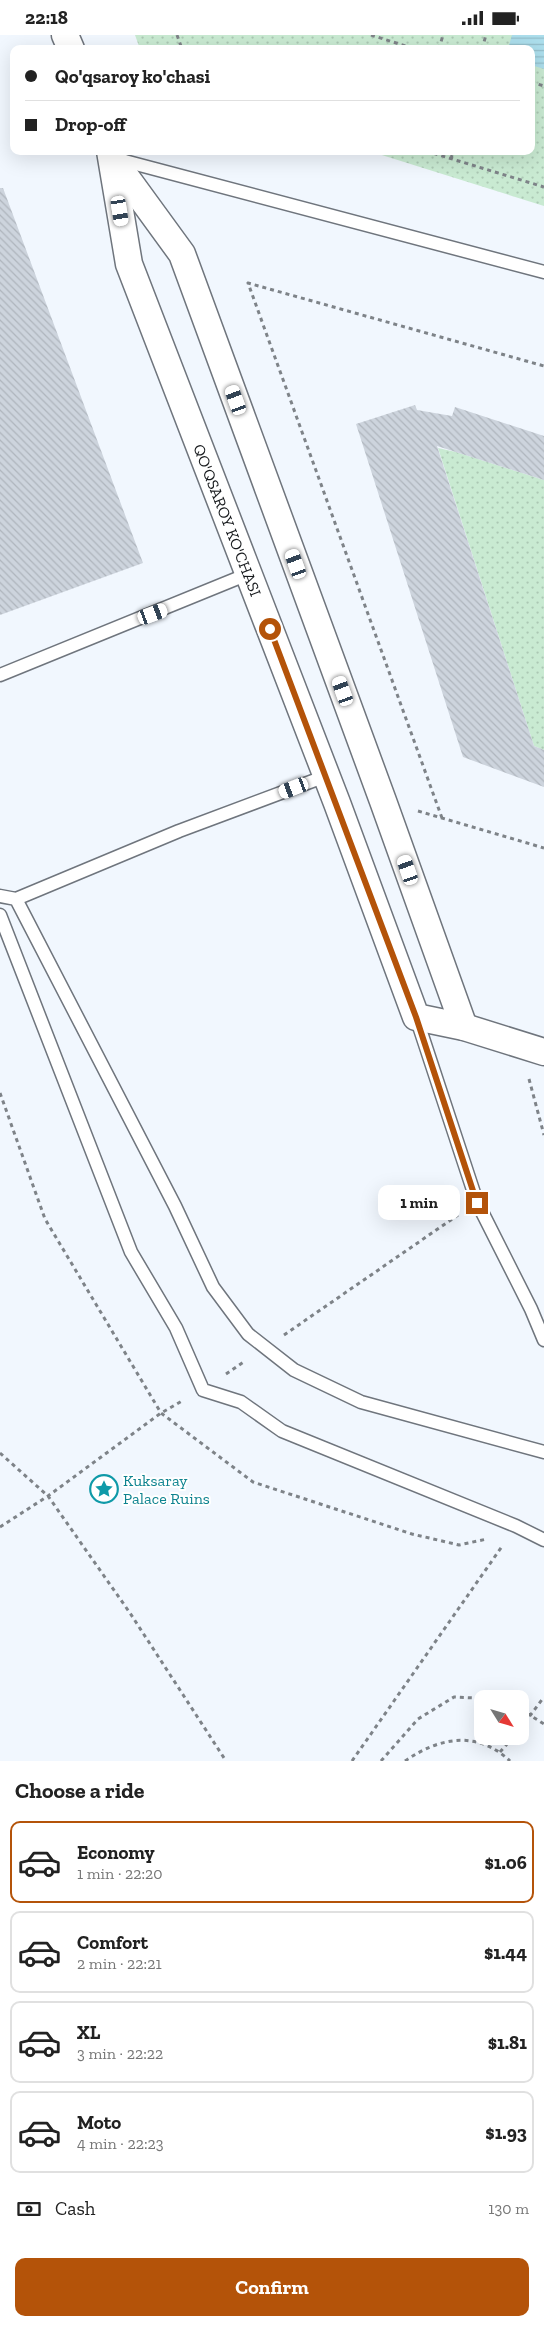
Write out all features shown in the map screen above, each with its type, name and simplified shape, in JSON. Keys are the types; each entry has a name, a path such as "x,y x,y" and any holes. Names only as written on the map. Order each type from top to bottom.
{"street":[{"name":"QO'QSAROY KO'CHASI","path":"111,155 129,264 326,776 416,1017"},
{"path":"112,155 182,254 464,1027"},
{"path":"416,1017 464,1027 532,1049"}],"lane":[{"path":"115,155 544,272"},
{"path":"0,675 248,574"},
{"path":"0,896 16,899 179,831 326,776"},
{"path":"16,899 175,1206 213,1287 248,1334 294,1370 361,1402 544,1452"},
{"path":"0,915 131,1253 176,1328 203,1390 241,1402 282,1431 516,1526 544,1540"},
{"path":"416,1017 477,1203 531,1309 544,1340"},
{"path":"531,1309 544,1312"}],"path":[{"path":"371,35 402,45"},
{"path":"438,155 544,187"},
{"path":"450,159 452,155"},
{"path":"442,818 248,283 544,366"},
{"path":"383,801 544,848"},
{"path":"532,1049 544,1135"},
{"path":"0,1093 45,1219 161,1413 253,1481 412,1535 459,1545 484,1541 516,1526"},
{"path":"0,1527 48,1495 161,1413 203,1390 477,1203"},
{"path":"0,1453 48,1495 130,1613 226,1761"},
{"path":"352,1761 516,1526"},
{"path":"381,1761 418,1719 454,1697 474,1698"},
{"path":"529,1718 544,1697"},
{"path":"529,1714 544,1723"},
{"path":"405,1761 427,1747 451,1740 477,1742 500,1752 510,1761"},
{"path":"500,1752 506,1745"}],"green space":[{"path":"135,35 544,35 544,206 382,155 535,155 535,45 139,45"},
{"path":"438,448 544,480 544,750 534,746"}],"water":[{"path":"512,35 544,35 544,69 535,66 535,45 509,45"}],"building":[{"path":"0,188 3,188 143,563 0,615"},
{"path":"415,405 417,410 452,416 455,407 544,436 544,480 437,446 534,746 544,750 544,787 463,757 356,424"}],"place":[{"name":"Kuksaray Palace Ruins","path":"104,1489"}],"route":[{"path":"270,629 416,1017 477,1203"}]}
